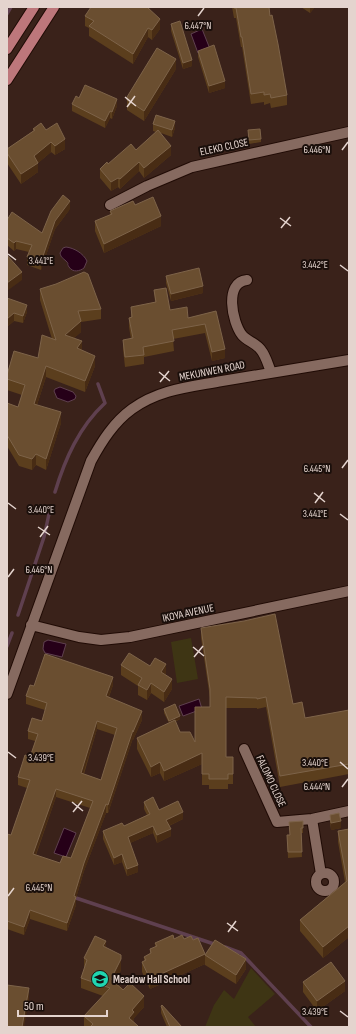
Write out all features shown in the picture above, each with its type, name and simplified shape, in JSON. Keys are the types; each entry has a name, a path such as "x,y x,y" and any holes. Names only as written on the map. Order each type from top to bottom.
{"main road":[{"path":"7,49 34,7"},
{"path":"7,80 54,7"}],"street":[{"name":"ELEKO CLOSE","path":"110,205 147,186 192,167 349,132"},
{"path":"247,280 242,280 237,283 233,289 232,314 242,335 257,346 262,352 271,372"},
{"name":"MEKUNWEN ROAD","path":"7,694 91,461 100,444 112,428 132,409 163,393 271,372 349,360"},
{"name":"IKOYA AVENUE","path":"31,625 79,637 101,640 130,637 349,591"},
{"name":"FALOMO CLOSE","path":"244,749 277,822 312,819 349,811"},
{"path":"312,819 321,874"}],"shaded area":[{"path":"202,29 210,49 198,53 191,34"},
{"path":"63,248 72,248 81,253 87,261 84,268 79,271 74,271 69,267 68,263 60,253"},
{"path":"60,387 73,392 76,396 75,399 68,402 57,398 54,391"},
{"path":"191,638 198,679 177,683 171,642"},
{"path":"48,640 66,644 62,657 45,653 43,649 44,642"},
{"path":"199,699 202,709 183,716 179,706"},
{"path":"64,828 76,833 66,857 54,853"},
{"path":"251,968 275,994 248,1017 256,1027 205,1027 214,1005 224,990 234,999"}],"building":[{"path":"91,7 147,7 160,19 152,30 148,28 133,54 89,26 94,21 85,16"},
{"path":"234,7 269,7 278,44 287,95 271,98 270,94 264,95 264,92 251,94 242,37 236,8"},
{"path":"180,21 192,60 183,63 171,24"},
{"path":"214,45 225,81 209,86 198,51"},
{"path":"157,48 176,59 144,111 127,100 127,97"},
{"path":"85,85 117,99 112,112 110,111 105,121 72,104 76,96 79,98"},
{"path":"156,115 175,121 172,130 153,124"},
{"path":"41,123 46,130 57,123 65,139 55,146 51,142 34,156 38,163 21,174 7,153 7,149 35,130 33,129"},
{"path":"260,129 261,139 249,140 248,130"},
{"path":"158,130 171,146 144,168 139,162 120,179 118,178 111,182 100,169 131,144 136,150"},
{"path":"63,195 70,201 55,221 41,262 27,257 32,245 16,241 14,243 7,238 7,220 12,212 42,233 51,211"},
{"path":"153,197 161,216 104,244 95,221 112,214 110,211 133,201 135,205"},
{"path":"7,255 22,272 7,283"},
{"path":"199,268 203,286 171,294 166,276"},
{"path":"84,272 88,274 101,309 78,311 81,321 65,335 82,341 77,348 95,356 85,381 46,366 34,404 61,412 46,459 36,454 32,459 19,455 7,435 7,403 18,407 25,385 7,379 14,351 38,358 42,335 56,340 40,289"},
{"path":"166,288 170,310 187,307 188,318 216,311 225,349 212,352 205,324 172,330 174,341 143,347 144,355 125,357 123,340 133,338 129,318 132,317 131,307 156,302 154,290"},
{"path":"7,298 27,305 23,316 14,313 7,319"},
{"path":"275,614 293,704 302,702 305,718 349,710 349,764 280,776 266,697 257,699 226,697 226,757 233,757 233,774 228,774 228,779 209,779 209,774 202,774 202,753 164,771 160,762 151,767 137,738 175,720 180,732 190,732 195,742 195,707 210,707 210,689 201,628"},
{"path":"129,653 150,666 155,658 166,664 161,672 172,679 164,692 151,683 147,690 138,685 142,678 121,665"},
{"path":"45,654 113,677 106,696 142,711 133,732 133,730 108,805 106,804 84,863 74,896 76,897 67,923 30,910 24,927 7,921 7,834 11,835 30,780 18,777 25,755 30,757 38,734 28,731 32,718 42,721 47,703 26,696 30,685 34,686","holes":["97,721 117,728 101,780 81,773","56,789 93,801 71,858 63,856 60,863 33,854"]},
{"path":"175,704 180,716 169,721 164,709"},
{"path":"153,797 159,810 178,801 183,812 166,820 171,829 157,835 153,826 128,837 138,865 127,869 122,854 114,858 103,831 122,823 124,826 150,814 144,802"},
{"path":"339,813 341,821 331,823 330,815"},
{"path":"303,821 303,828 301,828 302,852 288,852 287,835 290,835 289,822"},
{"path":"349,829 349,926 323,947 300,920 347,881 338,831"},
{"path":"173,935 174,939 182,935 184,939 191,936 193,940 198,938 205,954 150,979 142,962 146,960 144,957 151,953 150,949 157,946 155,943"},
{"path":"95,936 106,941 103,946 121,955 121,959 111,979 123,990 130,983 144,996 132,1010 134,1012 129,1018 138,1026 137,1027 90,1027 93,1024 84,1016 110,988 81,978 87,960 84,958"},
{"path":"215,940 246,959 236,975 205,955"},
{"path":"331,962 345,981 317,1001 303,982"},
{"path":"7,985 29,988 22,1027 7,1027"},
{"path":"162,1005 182,1027 170,1027 161,1006"}],"waterway":[{"path":"7,14 11,7"},
{"path":"55,492 68,456 80,433 105,403 98,384"},
{"path":"18,615 44,537 49,514"},
{"path":"7,646 12,633"},
{"path":"73,897 217,945"},
{"path":"225,947 241,953 311,1027"}],"place":[{"name":"Meadow Hall School","path":"100,979"}]}
